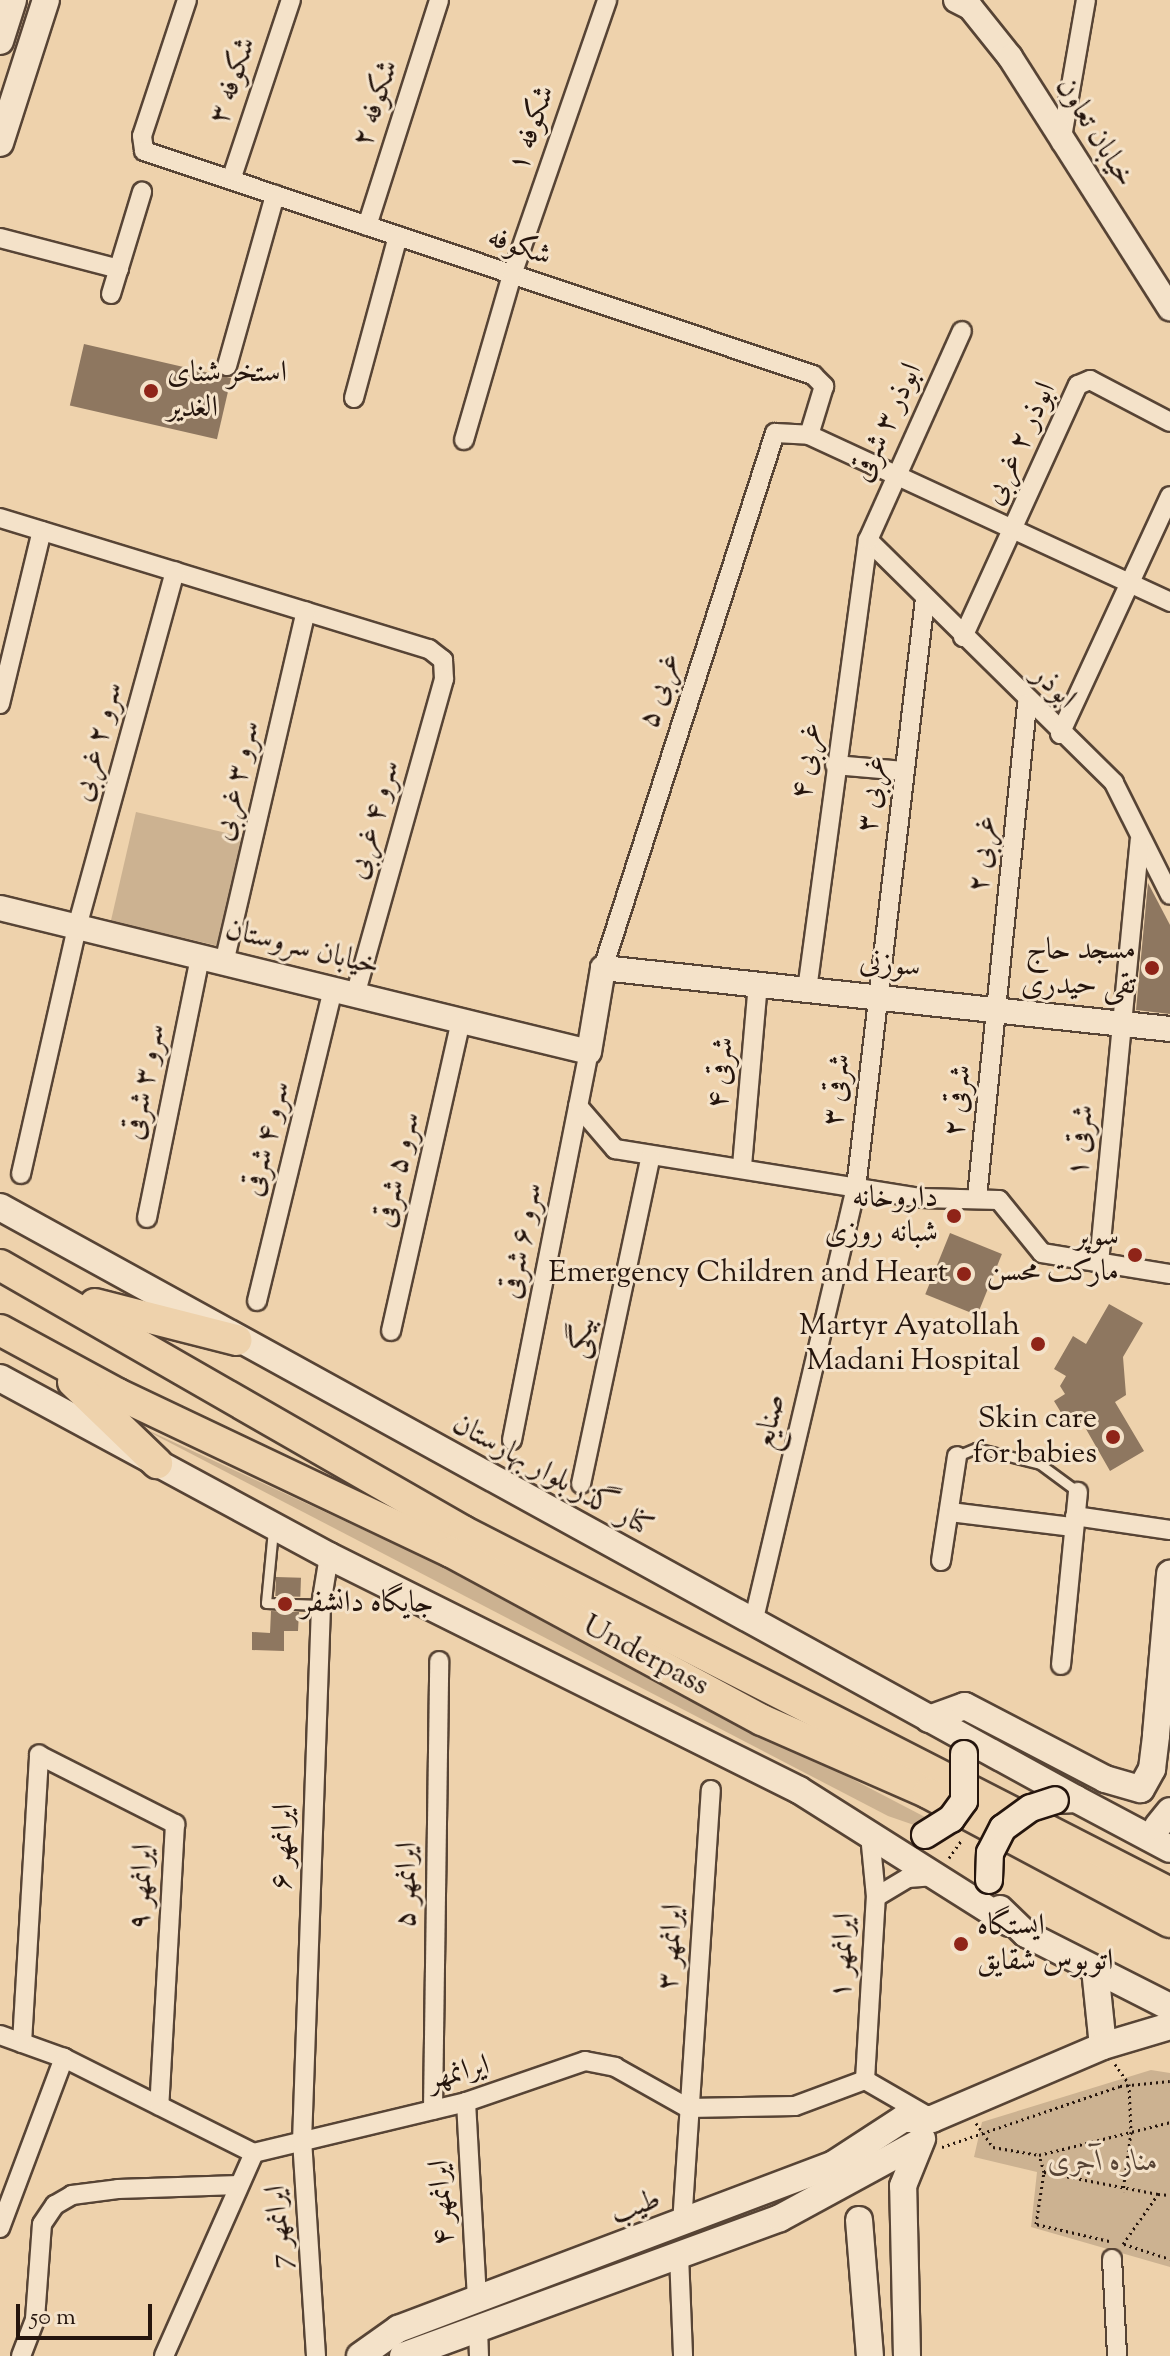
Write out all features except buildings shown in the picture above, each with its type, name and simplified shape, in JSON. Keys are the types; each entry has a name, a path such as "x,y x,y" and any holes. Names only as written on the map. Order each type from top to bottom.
{"main road":[{"path":"0,41 13,0"},
{"path":"0,143 46,0"},
{"name":"کنار گذر بلوار بهارستان","path":"0,1207 236,1340 929,1719 1071,1801"},
{"path":"0,1265 48,1292 236,1340"},
{"name":"Underpass","path":"48,1292 154,1350 463,1531 1170,1893"},
{"path":"0,1330 42,1353 157,1463"},
{"name":"Underpass","path":"42,1353 118,1394 451,1552 762,1720 928,1793 1170,1922"},
{"path":"0,1378 329,1556 799,1790 1009,1923 1170,2007"},
{"path":"862,1829 925,1835 951,1819 964,1801 964,1754 929,1719 965,1706 1105,1779 1141,1789 1156,1735 1170,1574"},
{"path":"1009,1923 989,1880 990,1853 1003,1828 1031,1808 1071,1801 1105,1800 1167,1829"},
{"path":"1095,1969 1103,2046"},
{"name":"طیب","path":"403,2356 820,2201 928,2139 969,2102 1103,2046 1170,2026"},
{"name":"طیب","path":"360,2356 398,2329 771,2191 834,2164 903,2119 928,2139"},
{"path":"907,2356 901,2241 903,2186 928,2139"},
{"path":"771,2191 780,2218"},
{"path":"820,2201 901,2241"},
{"path":"859,2220 870,2356"}],"street":[{"name":"شکوفه","path":"187,0 142,136 144,151 813,375 824,386 809,435"},
{"name":"شکوفه ۳","path":"231,180 291,0"},
{"name":"شکوفه ۲","path":"367,226 439,0"},
{"name":"شکوفه ۱","path":"464,440 512,275 607,0"},
{"path":"1061,146 1086,0"},
{"name":"خیابان تعاون","path":"966,2 1010,57 1061,146 1170,308"},
{"path":"111,294 142,192"},
{"path":"227,366 275,195"},
{"path":"354,398 398,236"},
{"path":"0,238 119,269"},
{"name":"ابوذر ۳ شرقی","path":"868,540 894,474 962,331"},
{"name":"ابوذر ۲ غربی","path":"963,637 1082,381 1170,422"},
{"name":"غربی ۵","path":"603,968 775,433 809,435"},
{"path":"809,435 1170,602"},
{"path":"1060,734 1170,496"},
{"path":"0,518 306,611"},
{"path":"0,704 42,531"},
{"name":"ابوذر","path":"868,540 1027,704 1114,783 1170,895"},
{"name":"غربی ۴","path":"807,990 835,765 868,540"},
{"name":"سرو ۲ غربی","path":"21,1174 77,927 175,571"},
{"name":"غربی ۳","path":"876,997 925,599"},
{"name":"سرو ۴ غربی","path":"306,611 429,649 443,660 444,679 344,993"},
{"name":"سرو ۳ غربی","path":"224,963 306,611"},
{"name":"غربی ۲","path":"996,1010 1027,704"},
{"path":"835,765 904,771"},
{"name":"شرقی ۱","path":"1099,1263 1140,840"},
{"name":"خیابان سروستان","path":"0,908 589,1052"},
{"name":"سرو ۳ شرقی","path":"147,1218 200,957"},
{"path":"589,1052 603,968"},
{"name":"سوزنی","path":"603,968 1170,1029"},
{"name":"شرقی ۴","path":"742,1166 758,984"},
{"name":"سرو ۴ شرقی","path":"257,1301 344,993"},
{"name":"شرقی ۳","path":"856,1188 876,997"},
{"name":"شرقی ۲","path":"977,1197 996,1010"},
{"name":"سرو ۵ شرقی","path":"391,1331 461,1021"},
{"name":"سرو ۶ شرقی","path":"512,1440 589,1052"},
{"path":"578,1106 615,1149 742,1166 921,1198 977,1197 1006,1204 1042,1253 1170,1274"},
{"name":"بیگی","path":"581,1484 651,1156"},
{"name":"صنایع","path":"753,1623 856,1188"},
{"path":"941,1561 957,1456"},
{"path":"1061,1665 1078,1492"},
{"path":"950,1512 1170,1530"},
{"name":"ایرانمهر ۶","path":"302,2142 321,1605 329,1556"},
{"name":"ایرانمهر ۵","path":"433,2110 439,1661"},
{"name":"ایرانمهر ۹","path":"22,2043 39,1755 175,1824 159,2106"},
{"name":"ایرانمهر ۳","path":"682,2224 711,1790"},
{"name":"ایرانمهر ۱","path":"862,1829 876,1897 865,2080"},
{"path":"876,1897 908,1878 937,1876"},
{"path":"0,2035 64,2058 254,2153 164,2356"},
{"path":"0,2228 64,2058"},
{"name":"ایرانمهر","path":"254,2153 466,2102 585,2061 615,2067 688,2108"},
{"path":"688,2108 795,2106 865,2080 928,2139"},
{"name":"ایرانمهر ۴","path":"466,2102 477,2301"},
{"name":"ایرانمهر 7","path":"302,2142 316,2356"},
{"path":"21,2356 35,2319 42,2224 55,2205 72,2195 118,2189 239,2185"},
{"path":"1117,2356 1118,2252"},
{"path":"679,2255 683,2356"},
{"path":"478,2328 479,2356"}],"lane":[{"path":"957,1456 976,1448 1040,1464 1078,1492"},
{"path":"274,1526 266,1603 321,1605"}],"path":[{"path":"1103,2046 1129,2084 1131,2132 1123,2191"},
{"path":"928,2139 980,2133 1129,2084 1170,2081"},
{"path":"969,2102 980,2133 993,2147 1039,2155 1170,2122"},
{"path":"1039,2155 1044,2172 1036,2224 1118,2252 1170,2259"},
{"path":"1044,2172 1123,2191 1170,2195"},
{"path":"1118,2252 1158,2194"}],"green space":[{"path":"136,812 245,837 220,946 111,921"},
{"path":"130,1422 457,1573 925,1817 914,1825 888,1816"},
{"name":"مناره آجری","path":"1151,2070 1170,2073 1170,2267 1031,2227 1037,2172 974,2157 982,2122"}],"place":[{"name":"استخر شنای الغدیر","path":"151,391"},
{"name":"مسجد حاج تقی حیدری","path":"1152,968"},
{"name":"داروخانه شبانه روزی","path":"954,1216"},
{"name":"سوپر مارکت محسن","path":"1135,1255"},
{"name":"Emergency Children and Heart","path":"964,1274"},
{"name":"Martyr Ayatollah Madani Hospital","path":"1038,1344"},
{"name":"Skin care for babies","path":"1113,1437"},
{"name":"جایگاه دانشفر","path":"285,1604"},
{"name":"ایستگاه اتوبوس شقایق","path":"961,1944"}]}
